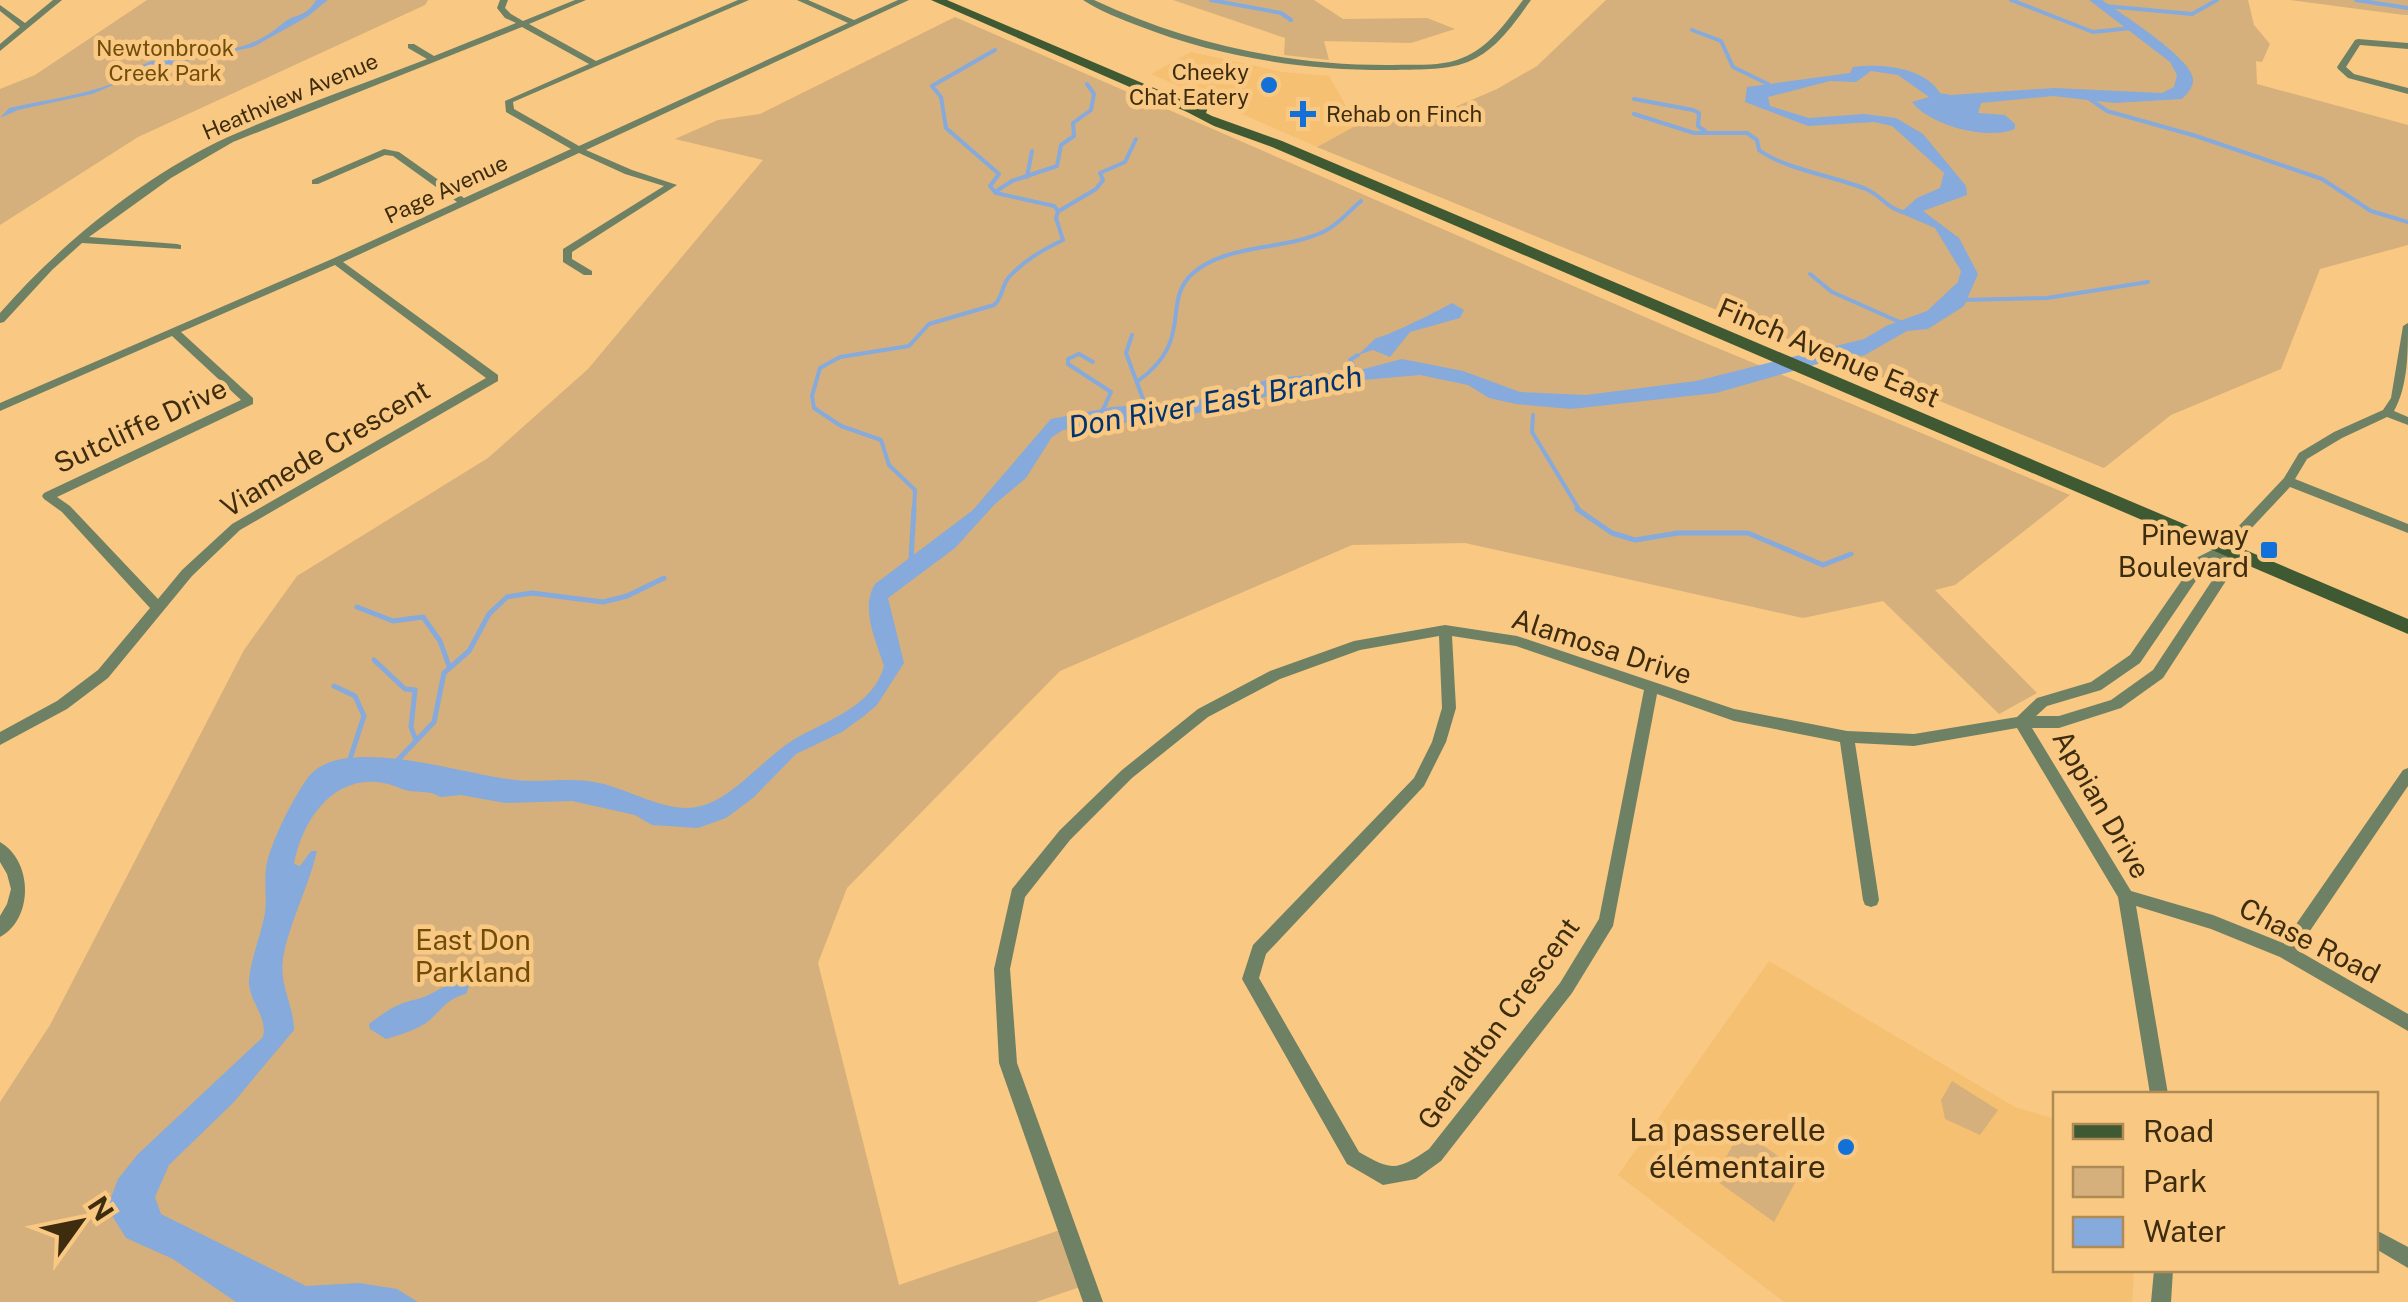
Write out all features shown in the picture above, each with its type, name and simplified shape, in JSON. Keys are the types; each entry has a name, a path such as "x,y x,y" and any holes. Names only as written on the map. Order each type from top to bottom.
{"main road":[{"name":"Finch Avenue East","path":"937,0 1192,109 1217,125 1230,125 2408,627"}],"street":[{"path":"0,48 58,0"},
{"path":"504,0 501,8 522,23 594,62"},
{"name":"Heathview Avenue","path":"0,320 44,270 187,162 230,140 582,0"},
{"path":"588,274 567,260 567,252 672,184 644,179 576,150 509,110 509,101 745,0"},
{"path":"800,0 854,23"},
{"name":"Page Avenue","path":"0,407 336,261 905,0"},
{"path":"1087,0 1190,42 1239,54 1314,66 1384,68 1468,59 1504,32 1528,0"},
{"path":"0,7 24,26"},
{"path":"2408,46 2358,42 2341,67 2351,76 2408,91"},
{"path":"410,46 433,59"},
{"path":"316,182 384,152 396,154 464,202"},
{"path":"83,240 177,247"},
{"name":"Viamede Crescent","path":"0,739 86,689 119,659 202,557 236,526 494,378 336,261"},
{"path":"2225,549 2288,480 2303,456 2338,434 2387,413 2397,398 2407,328"},
{"name":"Sutcliffe Drive","path":"158,608 66,510 48,496 249,402 173,331"},
{"path":"2387,413 2408,421"},
{"path":"2288,480 2408,529"},
{"name":"Alamosa Drive","path":"1093,1302 1008,1063 1002,969 1018,894 1064,835 1128,774 1204,714 1275,674 1360,645 1446,630 1517,641 1734,715 1847,737 1914,740 2022,722 2059,722 2116,704 2158,674 2226,570 2225,549 2203,560 2135,659 2096,686 2042,702 2022,722"},
{"name":"Geraldton Crescent","path":"1446,630 1449,708 1439,742 1419,782 1260,950 1250,978 1353,1158 1383,1176 1410,1173 1435,1155 1566,988 1607,921 1651,688"},
{"name":"Appian Drive","path":"2022,722 2126,896 2159,1092"},
{"path":"1847,737 1871,900"},
{"path":"2286,952 2408,774"},
{"path":"0,849 18,874 20,891 0,930"},
{"name":"Chase Road","path":"2126,896 2213,922 2286,952 2408,1022"},
{"path":"2378,1239 2408,1258"},
{"path":"2161,1302 2164,1272"}],"shaded area":[{"path":"1191,52 1283,72 1329,76 1357,125 1317,147 1151,74"},
{"name":"La passerelle élémentaire","path":"1769,961 2015,1107 2053,1118 2053,1272 2134,1272 2132,1302 1784,1302 1618,1175"}],"green space":[{"name":"Newtonbrook Creek Park","path":"147,0 428,0 425,5 138,137 0,225 0,89 35,75"},
{"path":"1173,0 1314,0 1343,19 1427,18 1455,29 1411,43 1324,41 1329,60 1284,55 1285,38"},
{"path":"1606,0 2248,0 2254,25 2270,44 2262,62 2256,61 2257,84 2408,125 2408,245 2320,269 2281,369 2171,415 2104,468 1317,147 1357,125 1432,117 1497,89 1537,66"},
{"path":"2290,0 2408,0 2408,15 2404,15"},
{"name":"East Don Parkland","path":"955,17 1691,337 2070,495 1955,585 1935,590 2037,693 1999,714 1883,601 1803,618 1465,543 1352,545 1060,671 847,888 818,963 899,1285 1060,1230 1080,1287 1036,1302 0,1302 0,1102 50,1025 244,650 297,576 488,458 588,369 763,160 675,139 718,120 760,114"},
{"path":"1952,1081 1998,1110 1980,1135 1945,1119 1941,1100"},
{"path":"1741,1130 1801,1172 1774,1222 1714,1179"}],"water":[{"path":"316,0 328,0 307,17 253,47 151,69 92,94 18,110 0,118 9,108 114,83 153,61 251,43 304,13"},
{"name":"Don River East Branch","path":"2089,0 2102,0 2181,60 2193,79 2182,99 2114,103 2053,96 1981,103 1978,113 2005,115 2015,124 2015,129 1990,133 1960,129 1931,118 1912,102 1929,97 1898,75 1871,71 1856,82 1830,81 1768,97 1770,106 1809,118 1864,114 1896,118 1923,134 1966,186 1967,195 1923,211 1959,238 1978,274 1964,306 1928,329 1907,331 1865,355 1821,363 1716,393 1571,409 1489,398 1468,385 1420,375 1317,384 1185,416 1063,430 1052,437 1026,478 995,504 955,548 888,598 904,663 877,705 842,732 796,754 753,798 726,818 698,828 652,825 635,815 572,801 505,803 461,795 440,797 381,783 362,782 330,796 307,826 294,864 300,866 311,851 317,851 283,959 294,1030 233,1103 169,1165 155,1197 161,1214 306,1286 359,1283 397,1289 418,1302 236,1302 173,1259 126,1238 111,1214 109,1203 118,1179 138,1154 263,1037 263,1022 249,980 265,913 268,858 298,793 311,774 328,763 376,757 519,780 588,781 676,807 701,806 725,795 793,740 846,711 870,692 884,666 869,614 875,584 973,510 1051,419 1112,407 1197,400 1274,378 1356,371 1402,359 1463,371 1520,392 1586,395 1696,381 1864,339 1927,311 1958,282 1961,271 1935,228 1900,213 1917,198 1940,188 1944,173 1892,126 1874,122 1808,126 1745,102 1747,87 1876,66 1913,72 1940,93 1951,95 2054,88 2162,93 2174,87 2177,75 2170,62"},
{"path":"1452,303 1464,310 1460,318 1410,332 1390,357 1373,350 1358,355 1376,338"},
{"path":"470,983 466,994 448,1002 417,1028 386,1039 370,1029 369,1024 397,1005 447,986"}],"waterway":[{"path":"1211,0 1281,13 1291,20"},
{"path":"2011,0 2093,32 2131,28"},
{"path":"2105,6 2192,14 2217,0"},
{"path":"2356,0 2408,8"},
{"path":"1692,30 1721,41 1733,67 1768,84"},
{"path":"995,50 932,86 941,97 946,128 999,174 990,186 995,192 1027,176"},
{"path":"1027,176 1057,166 1061,145 1074,136 1073,123 1091,110 1094,94 1087,84"},
{"path":"2087,97 2107,111 2196,136 2322,179 2371,211 2408,222"},
{"path":"1634,99 1693,110 1699,113 1698,126 1705,131"},
{"path":"1634,114 1694,133 1747,133 1769,157 1866,189 1907,213"},
{"path":"1059,211 1096,189 1103,180 1100,173 1125,162 1136,139"},
{"path":"1027,176 1032,151"},
{"path":"914,511 915,490 889,465 881,440 841,426 814,408 812,396 820,368 840,357 909,346 929,324 994,305 1015,271 1063,240 1054,206 996,193"},
{"path":"1138,381 1166,351 1178,297 1192,274 1222,257 1325,231 1361,201"},
{"path":"1810,274 1832,292 1902,323"},
{"path":"1962,300 2047,298 2148,282"},
{"path":"1132,335 1126,353 1147,410"},
{"path":"1093,362 1079,354 1068,359 1068,364 1111,392 1101,414"},
{"path":"1358,355 1350,360 1359,376"},
{"path":"1533,415 1532,432 1580,511"},
{"path":"911,559 914,509"},
{"path":"1577,509 1612,533 1635,540 1678,533 1748,533 1823,565 1851,554"},
{"path":"395,763 434,722 444,673 469,651 489,614 507,597 532,593 603,602 627,596 664,578"},
{"path":"357,607 393,621 423,617 440,641 449,666"},
{"path":"374,660 405,689 415,690 411,727 415,738"},
{"path":"334,686 355,696 364,716 348,765"}],"place":[{"name":"Cheeky Chat Eatery","path":"1269,85"},
{"name":"Rehab on Finch","path":"1303,114"},
{"name":"Pineway Boulevard","path":"2269,550"},
{"name":"La passerelle élémentaire","path":"1846,1147"}]}
